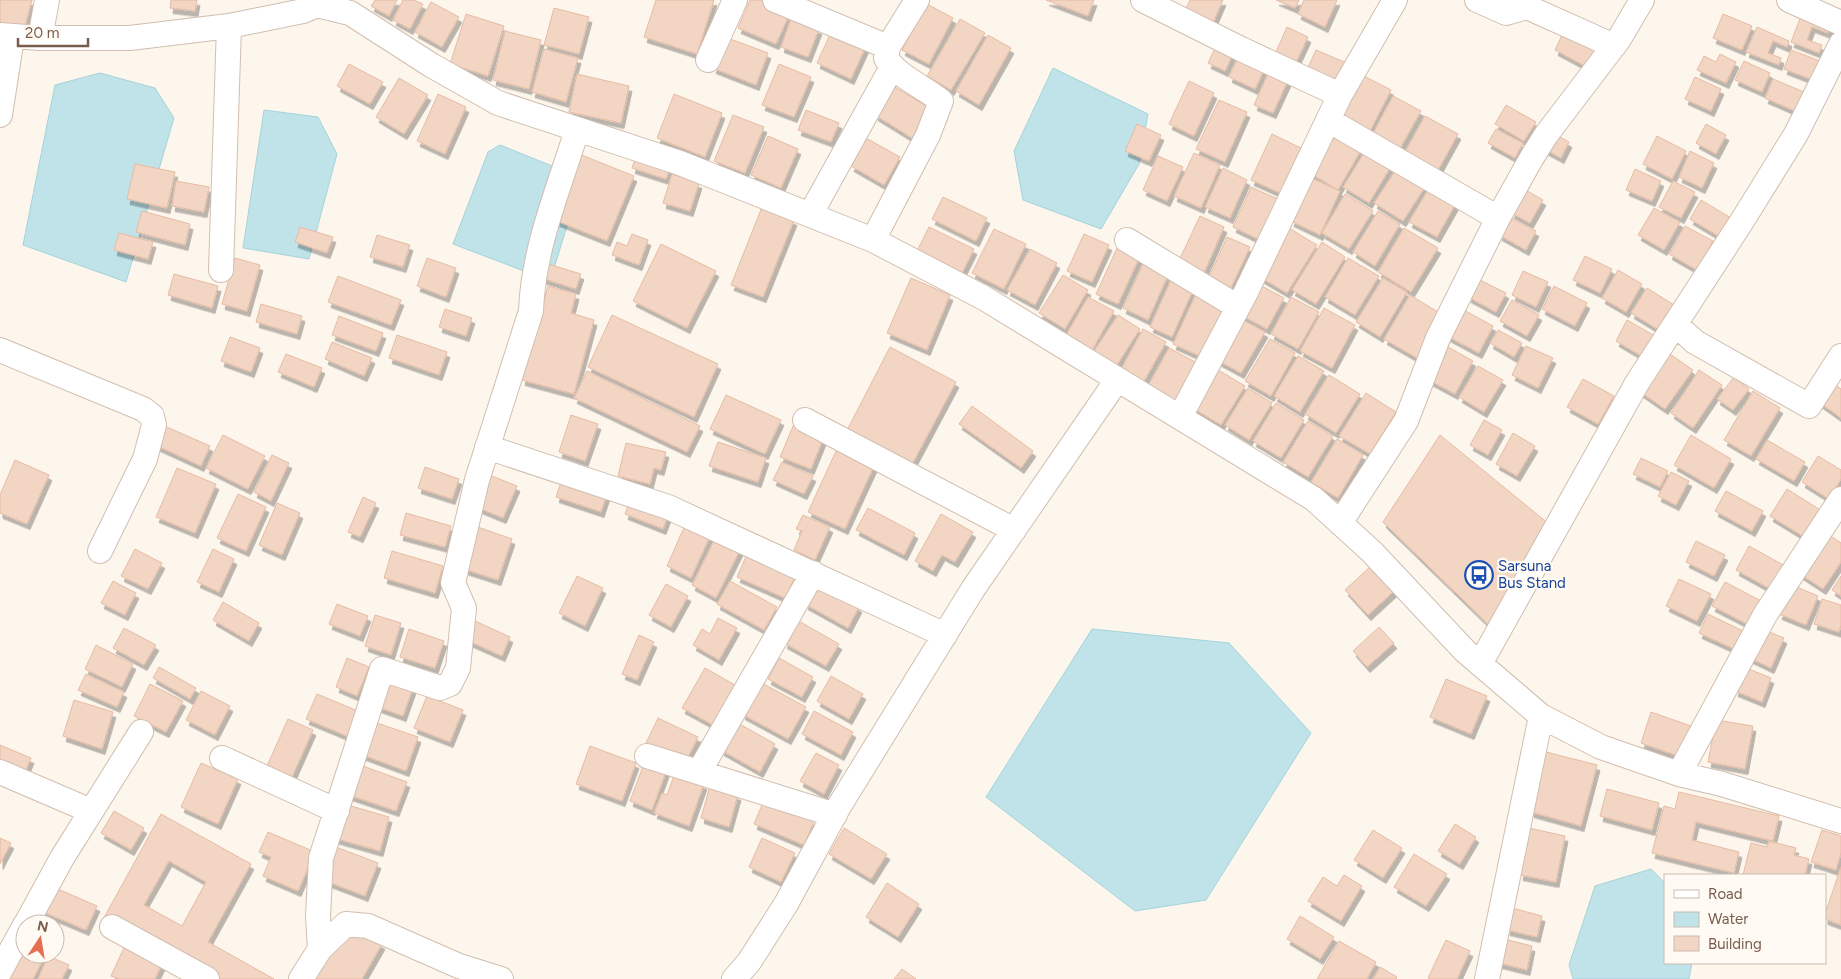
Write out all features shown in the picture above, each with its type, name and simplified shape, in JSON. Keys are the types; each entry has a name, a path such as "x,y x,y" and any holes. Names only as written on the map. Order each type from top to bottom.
{"street":[{"path":"40,38 47,0"},
{"path":"708,60 735,0"},
{"path":"775,0 890,57 941,101 928,135 873,240"},
{"path":"810,215 917,0"},
{"path":"1143,0 1241,49 1340,95"},
{"path":"1477,0 1506,12 1527,7 1614,46"},
{"path":"1340,523 1406,421 1438,338 1530,159 1546,134 1614,46 1642,0"},
{"path":"1789,0 1841,23"},
{"path":"0,115 6,36 130,38 229,26 302,11 318,2 350,13 431,65 498,103 680,163 873,240 984,298 1314,499 1372,552 1465,651 1541,716 1601,747 1679,774 1722,784 1841,821"},
{"path":"1180,417 1238,307 1340,95 1389,2"},
{"path":"221,270 229,26"},
{"path":"1480,664 1638,383 1742,222 1796,134 1841,44"},
{"path":"1328,120 1498,218"},
{"path":"320,949 318,916 321,858 382,669 440,688 450,684 458,668 464,608 453,584 476,480 531,311 531,290 544,235 577,130"},
{"path":"1127,240 1238,307"},
{"path":"1675,324 1695,342 1809,406 1841,356"},
{"path":"0,350 143,409 152,416 154,425 145,459 100,551"},
{"path":"734,979 749,962 786,904 835,815 973,589 1117,380"},
{"path":"805,420 1014,530"},
{"path":"487,447 668,507 945,635"},
{"path":"1679,774 1765,615 1841,499"},
{"path":"699,772 813,573"},
{"path":"1487,979 1541,716"},
{"path":"31,914 62,858 141,732"},
{"path":"647,756 835,815"},
{"path":"222,758 337,811"},
{"path":"0,772 91,811"},
{"path":"301,979 320,949 346,924 368,926 460,966 501,979"},
{"path":"112,927 207,979"},
{"path":"0,971 15,943"}],"water":[{"path":"1053,68 1148,114 1139,164 1101,229 1023,200 1014,151"},
{"path":"100,73 155,88 174,118 126,282 23,245 55,85"},
{"path":"264,110 318,117 337,154 309,259 243,248"},
{"path":"500,145 582,178 550,281 453,244 488,152"},
{"path":"1092,629 1229,643 1311,733 1206,900 1135,911 986,797"},
{"path":"1651,869 1664,882 1664,964 1692,964 1689,979 1573,979 1569,965 1595,886"}],"building":[{"path":"0,0 32,0 24,29 0,22"},
{"path":"171,0 197,0 195,11 170,8"},
{"path":"375,0 397,0 389,16 371,6"},
{"path":"403,0 414,0 423,4 410,29 393,20"},
{"path":"656,0 714,0 697,54 644,37"},
{"path":"750,0 759,0 790,13 776,44 738,28"},
{"path":"1046,0 1094,0 1088,16"},
{"path":"1190,0 1223,0 1213,23 1185,11"},
{"path":"1276,0 1299,0 1295,8"},
{"path":"1304,0 1337,0 1325,27 1298,14"},
{"path":"431,2 459,17 442,47 415,32"},
{"path":"927,4 953,18 929,64 902,50"},
{"path":"554,8 589,17 579,54 544,45"},
{"path":"466,14 504,26 488,76 450,64"},
{"path":"1723,14 1752,26 1742,50 1713,38"},
{"path":"1801,16 1830,27 1828,33 1812,27 1807,40 1822,45 1819,53 1791,42"},
{"path":"791,19 819,29 808,57 781,47"},
{"path":"960,19 985,33 951,90 927,76"},
{"path":"1287,27 1308,37 1292,71 1272,61"},
{"path":"1757,27 1789,41 1787,47 1773,41 1768,53 1781,58 1779,65 1746,52"},
{"path":"833,28 867,44 851,79 817,63"},
{"path":"505,31 541,40 529,89 493,80"},
{"path":"1563,33 1596,50 1587,67 1555,50"},
{"path":"988,35 1011,48 979,105 956,91"},
{"path":"725,37 768,53 756,85 713,68"},
{"path":"1218,42 1235,50 1225,71 1208,63"},
{"path":"544,49 578,58 566,102 532,92"},
{"path":"1316,50 1349,64 1337,89 1305,74"},
{"path":"1791,50 1820,61 1813,80 1784,69"},
{"path":"1241,52 1267,64 1255,89 1229,77"},
{"path":"1720,54 1736,62 1726,83 1697,70 1704,56 1716,62"},
{"path":"1744,61 1770,73 1762,92 1735,80"},
{"path":"349,64 383,82 370,104 337,86"},
{"path":"779,64 811,77 794,117 762,105"},
{"path":"1272,65 1291,74 1273,113 1254,105"},
{"path":"577,74 629,86 621,123 569,112"},
{"path":"1360,74 1391,90 1369,133 1338,117"},
{"path":"1695,77 1721,89 1711,111 1685,99"},
{"path":"399,78 428,95 404,134 376,117"},
{"path":"1773,79 1804,92 1795,111 1765,98"},
{"path":"1189,81 1214,93 1194,136 1169,124"},
{"path":"893,86 930,108 912,138 875,115"},
{"path":"438,94 466,107 445,154 417,141"},
{"path":"674,94 722,113 705,157 657,138"},
{"path":"1393,96 1421,111 1398,152 1371,137"},
{"path":"1219,100 1247,112 1225,162 1196,149"},
{"path":"1506,105 1536,122 1524,141 1495,124"},
{"path":"806,110 839,123 831,142 798,130"},
{"path":"733,115 764,127 745,173 714,161"},
{"path":"1425,116 1458,134 1437,172 1404,154"},
{"path":"1137,124 1161,135 1149,161 1125,151"},
{"path":"1706,124 1726,135 1716,154 1696,143"},
{"path":"1336,129 1364,145 1338,190 1310,173"},
{"path":"1496,129 1523,143 1515,158 1488,143"},
{"path":"1553,133 1569,142 1561,158 1544,149"},
{"path":"1272,134 1307,151 1287,196 1251,180"},
{"path":"768,136 798,149 781,188 751,175"},
{"path":"1657,136 1686,151 1672,179 1643,164"},
{"path":"866,138 900,157 884,185 851,166"},
{"path":"1367,148 1393,163 1369,203 1343,187"},
{"path":"1690,151 1714,163 1702,188 1679,177"},
{"path":"637,153 671,165 666,179 632,168"},
{"path":"1194,153 1220,165 1201,208 1174,196"},
{"path":"579,154 634,176 607,241 552,219"},
{"path":"1158,156 1183,167 1167,201 1143,190"},
{"path":"135,164 175,172 167,208 127,199"},
{"path":"1399,165 1427,184 1403,221 1374,203"},
{"path":"1223,168 1247,180 1230,218 1205,207"},
{"path":"1635,169 1661,181 1652,201 1626,190"},
{"path":"672,174 699,183 690,211 663,203"},
{"path":"1311,178 1340,191 1320,235 1291,221"},
{"path":"176,181 209,187 204,212 172,206"},
{"path":"1673,181 1695,192 1681,218 1659,207"},
{"path":"1432,183 1459,198 1437,237 1409,222"},
{"path":"1251,187 1282,201 1264,242 1233,227"},
{"path":"1524,189 1543,200 1530,223 1511,213"},
{"path":"1345,194 1373,211 1349,249 1322,233"},
{"path":"943,197 987,218 976,241 932,219"},
{"path":"1701,200 1731,218 1720,237 1690,219"},
{"path":"762,207 794,220 763,297 731,285"},
{"path":"1654,208 1680,222 1664,250 1638,235"},
{"path":"142,211 190,224 185,245 136,232"},
{"path":"1378,211 1400,224 1375,266 1353,252"},
{"path":"1200,216 1224,227 1201,280 1175,269"},
{"path":"1509,217 1536,231 1526,250 1499,235"},
{"path":"1685,226 1713,241 1697,270 1669,254"},
{"path":"300,227 333,237 327,253 295,242"},
{"path":"929,227 974,249 962,273 917,251"},
{"path":"1287,227 1317,245 1287,293 1258,276"},
{"path":"1404,228 1438,248 1411,292 1378,272"},
{"path":"994,229 1026,244 1004,289 972,273"},
{"path":"119,233 153,242 148,259 114,250"},
{"path":"632,234 648,240 639,265 612,255 617,242 627,246"},
{"path":"1084,234 1109,245 1092,282 1067,271"},
{"path":"377,235 410,245 403,267 370,257"},
{"path":"1227,237 1250,247 1228,294 1206,284"},
{"path":"1322,242 1345,257 1316,304 1292,290"},
{"path":"661,244 716,271 687,328 633,301"},
{"path":"1119,244 1141,254 1118,304 1096,294"},
{"path":"1030,249 1057,263 1035,305 1007,290"},
{"path":"1585,256 1612,269 1600,293 1573,280"},
{"path":"235,258 260,265 247,311 222,304"},
{"path":"427,258 456,268 446,297 417,286"},
{"path":"1348,258 1379,276 1355,315 1325,297"},
{"path":"1144,262 1169,273 1148,320 1123,308"},
{"path":"545,263 581,274 576,289 541,278"},
{"path":"1618,270 1642,284 1626,312 1602,298"},
{"path":"1523,271 1548,282 1536,307 1512,295"},
{"path":"174,274 218,286 212,308 168,295"},
{"path":"1063,275 1088,290 1065,329 1039,313"},
{"path":"338,276 401,300 391,325 328,302"},
{"path":"911,278 950,295 927,350 887,333"},
{"path":"1383,278 1407,292 1380,337 1356,322"},
{"path":"1478,279 1506,293 1496,312 1468,297"},
{"path":"1171,280 1193,290 1172,337 1150,327"},
{"path":"1256,283 1284,298 1267,329 1239,314"},
{"path":"548,286 576,294 571,313 594,320 574,394 522,380"},
{"path":"1554,286 1587,303 1575,326 1542,309"},
{"path":"1647,288 1674,305 1659,330 1631,313"},
{"path":"1196,294 1227,308 1204,358 1173,344"},
{"path":"1410,295 1443,315 1417,358 1384,339"},
{"path":"1088,297 1114,311 1091,352 1065,337"},
{"path":"1291,297 1319,312 1298,349 1271,334"},
{"path":"1512,300 1539,315 1527,336 1500,321"},
{"path":"261,304 302,316 297,334 256,322"},
{"path":"1324,308 1355,325 1332,368 1300,351"},
{"path":"445,309 472,318 466,336 439,327"},
{"path":"1462,309 1493,326 1479,353 1447,336"},
{"path":"612,315 718,364 694,417 588,367"},
{"path":"1118,315 1140,329 1115,368 1092,354"},
{"path":"339,316 383,333 376,351 332,335"},
{"path":"1241,319 1265,332 1241,373 1217,360"},
{"path":"1627,320 1655,336 1643,357 1616,341"},
{"path":"1143,329 1166,342 1143,383 1120,371"},
{"path":"1498,330 1522,343 1514,357 1490,343"},
{"path":"397,335 447,352 439,375 389,358"},
{"path":"230,337 260,348 251,372 221,361"},
{"path":"1270,339 1295,353 1271,396 1245,381"},
{"path":"332,342 372,358 364,376 325,359"},
{"path":"1526,346 1553,358 1538,388 1512,375"},
{"path":"890,347 956,382 909,470 844,436"},
{"path":"1448,347 1473,361 1455,394 1429,380"},
{"path":"1169,348 1199,364 1178,405 1147,388"},
{"path":"1667,352 1693,370 1665,409 1639,391"},
{"path":"286,354 322,368 314,387 278,372"},
{"path":"1298,356 1324,371 1300,412 1274,396"},
{"path":"1478,366 1503,380 1484,412 1459,397"},
{"path":"1215,368 1245,386 1221,425 1191,407"},
{"path":"1699,370 1722,385 1693,428 1671,413"},
{"path":"587,371 700,426 687,452 574,398"},
{"path":"1329,375 1360,394 1336,433 1305,414"},
{"path":"1734,377 1749,389 1733,410 1717,399"},
{"path":"1583,379 1614,396 1598,424 1567,407"},
{"path":"1834,384 1841,389 1841,418 1820,403"},
{"path":"1248,388 1272,403 1249,440 1225,425"},
{"path":"1753,391 1780,408 1751,456 1724,440"},
{"path":"1366,393 1396,412 1370,454 1339,436"},
{"path":"726,395 781,420 765,454 710,429"},
{"path":"1276,403 1304,420 1281,458 1253,441"},
{"path":"972,406 1033,451 1021,468 959,424"},
{"path":"571,415 598,424 585,461 559,452"},
{"path":"1484,420 1502,430 1488,455 1470,445"},
{"path":"1308,421 1333,436 1308,477 1283,462"},
{"path":"160,424 210,446 201,466 151,443"},
{"path":"794,424 824,437 811,469 780,457"},
{"path":"1513,433 1535,446 1517,476 1496,464"},
{"path":"223,435 265,456 248,489 206,468"},
{"name":"Sarsuna Bus Stand","path":"1440,435 1549,524 1491,627 1383,522"},
{"path":"1691,435 1731,459 1714,488 1674,465"},
{"path":"1337,439 1363,455 1338,498 1311,482"},
{"path":"1767,440 1805,462 1794,481 1756,459"},
{"path":"718,442 766,458 758,482 709,466"},
{"path":"626,443 666,452 661,470 654,468 650,484 618,476"},
{"path":"837,449 874,466 845,529 808,512"},
{"path":"272,455 289,463 271,501 254,492"},
{"path":"1818,456 1841,470 1841,479 1829,499 1802,482"},
{"path":"1641,458 1668,471 1660,487 1633,474"},
{"path":"15,460 49,475 27,524 0,513 0,495"},
{"path":"782,462 813,476 804,494 773,480"},
{"path":"425,467 459,479 452,499 418,488"},
{"path":"177,468 216,484 195,533 156,517"},
{"path":"1671,472 1689,481 1676,505 1658,496"},
{"path":"487,474 517,486 503,518 474,506"},
{"path":"563,476 608,491 601,512 556,497"},
{"path":"1787,489 1822,511 1806,538 1770,516"},
{"path":"1726,491 1763,511 1752,531 1715,511"},
{"path":"238,494 266,507 246,551 217,538"},
{"path":"632,495 670,510 663,529 625,514"},
{"path":"363,497 376,503 360,537 348,532"},
{"path":"277,503 300,513 282,555 259,545"},
{"path":"868,508 915,533 904,555 856,530"},
{"path":"406,513 451,526 445,547 400,535"},
{"path":"941,514 973,532 955,562 942,555 933,571 915,561"},
{"path":"803,515 830,527 815,560 794,550 802,531 796,529"},
{"path":"686,523 711,534 691,578 667,566"},
{"path":"475,526 512,539 498,580 461,568"},
{"path":"718,533 742,546 716,598 692,585"},
{"path":"1828,534 1841,543 1841,562 1823,589 1800,574"},
{"path":"1696,541 1725,555 1714,576 1686,562"},
{"path":"1749,546 1785,566 1772,590 1736,570"},
{"path":"135,549 162,563 148,589 121,576"},
{"path":"213,549 234,559 219,592 197,582"},
{"path":"392,551 443,566 435,593 384,578"},
{"path":"748,552 797,573 785,598 737,577"},
{"path":"1371,566 1394,591 1368,615 1345,590"},
{"path":"577,576 603,588 585,626 559,613"},
{"path":"1841,576 1841,596 1832,590"},
{"path":"1679,579 1711,594 1697,621 1666,606"},
{"path":"113,581 136,593 125,615 101,603"},
{"path":"730,581 777,607 764,630 717,604"},
{"path":"1725,582 1763,602 1751,626 1712,606"},
{"path":"817,583 859,607 848,628 805,604"},
{"path":"666,584 688,596 671,627 649,615"},
{"path":"1792,585 1818,596 1806,625 1779,614"},
{"path":"1822,599 1841,605 1839,632 1814,624"},
{"path":"223,602 259,623 249,641 213,620"},
{"path":"337,604 368,616 360,636 329,624"},
{"path":"1708,614 1743,631 1734,649 1699,633"},
{"path":"375,615 401,623 391,655 365,646"},
{"path":"718,618 737,628 719,660 693,645 702,629 710,634"},
{"path":"473,620 510,637 502,656 464,639"},
{"path":"797,620 839,644 826,666 784,643"},
{"path":"1379,627 1394,643 1367,667 1353,651"},
{"path":"124,628 156,645 144,665 113,648"},
{"path":"409,629 444,641 435,668 400,657"},
{"path":"1762,629 1784,638 1771,668 1750,658"},
{"path":"639,635 654,642 637,680 622,674"},
{"path":"96,645 133,664 122,687 85,669"},
{"path":"347,658 369,667 357,696 336,687"},
{"path":"779,658 813,677 802,697 768,679"},
{"path":"159,667 196,688 190,699 153,678"},
{"path":"1744,667 1771,678 1762,702 1735,691"},
{"path":"705,668 735,685 713,725 682,708"},
{"path":"86,674 124,692 117,707 78,690"},
{"path":"831,676 863,694 849,719 817,701"},
{"path":"388,679 413,688 403,716 378,707"},
{"path":"1446,679 1487,696 1471,734 1430,717"},
{"path":"760,682 806,707 788,739 742,714"},
{"path":"150,684 183,701 166,732 134,716"},
{"path":"201,691 230,706 215,735 186,720"},
{"path":"317,694 358,711 347,736 306,719"},
{"path":"427,696 463,710 450,742 414,728"},
{"path":"74,700 113,712 102,749 63,736"},
{"path":"814,711 853,732 841,755 802,734"},
{"path":"1651,712 1691,726 1681,757 1641,743"},
{"path":"658,718 698,737 686,761 646,743"},
{"path":"288,719 313,730 292,777 267,766"},
{"path":"1716,720 1753,726 1745,769 1708,762"},
{"path":"374,722 418,737 406,771 363,755"},
{"path":"736,722 775,744 760,772 721,750"},
{"path":"0,745 31,758 23,777 0,767"},
{"path":"590,746 636,763 622,801 576,784"},
{"path":"1546,752 1597,765 1581,826 1531,812"},
{"path":"816,753 839,765 824,794 800,781"},
{"path":"645,761 667,769 652,810 630,801"},
{"path":"201,763 238,779 218,824 181,807"},
{"path":"360,765 407,782 396,811 349,795"},
{"path":"675,773 704,784 689,826 654,813 662,793 667,795"},
{"path":"710,786 738,795 729,827 701,818"},
{"path":"1607,789 1659,803 1652,830 1600,816"},
{"path":"1679,792 1779,816 1773,841 1696,822 1692,840 1739,852 1734,873 1652,853 1664,806 1675,809"},
{"path":"764,800 814,821 804,845 754,824"},
{"path":"344,804 389,817 380,851 334,838"},
{"path":"114,811 144,828 131,850 101,833"},
{"path":"161,814 251,864 208,942 274,979 218,979 105,916","holes":["169,861 206,882 182,926 144,905"]},
{"path":"1455,824 1476,837 1460,864 1438,851"},
{"path":"844,828 887,854 871,879 829,854"},
{"path":"1529,828 1565,836 1556,882 1520,875"},
{"path":"1373,830 1402,848 1383,878 1354,860"},
{"path":"1822,830 1841,836 1841,853 1836,870 1811,862"},
{"path":"268,832 315,852 298,891 263,876 271,857 259,852"},
{"path":"0,838 11,843 0,864"},
{"path":"762,838 795,853 781,882 749,867"},
{"path":"1769,841 1796,848 1794,855 1809,859 1805,874 1743,874 1751,843 1767,847"},
{"path":"336,847 378,863 365,896 323,880"},
{"path":"1414,854 1447,874 1426,906 1394,887"},
{"path":"1841,867 1841,925 1826,919 1826,911"},
{"path":"1344,875 1362,886 1341,921 1308,901 1323,877 1337,886"},
{"path":"887,883 919,904 898,937 866,917"},
{"path":"51,886 97,906 86,930 65,921 65,914 48,914 41,911"},
{"path":"1512,908 1542,916 1537,937 1507,930"},
{"path":"1300,916 1334,937 1320,959 1287,939"},
{"path":"366,935 382,944 362,979 313,979 339,939"},
{"path":"1504,939 1532,946 1527,970 1499,963"},
{"path":"1446,940 1470,951 1457,979 1428,978"},
{"path":"127,941 165,958 155,979 119,979 111,976"},
{"path":"1339,941 1376,962 1367,979 1317,979"},
{"path":"15,961 15,964 41,964 33,979 4,979"},
{"path":"65,963 69,965 62,979 38,979 45,964"},
{"path":"1380,967 1397,977 1396,979 1373,979"},
{"path":"902,969 916,979 894,979"}],"place":[{"name":"Sarsuna Bus Stand","path":"1479,575"}]}
